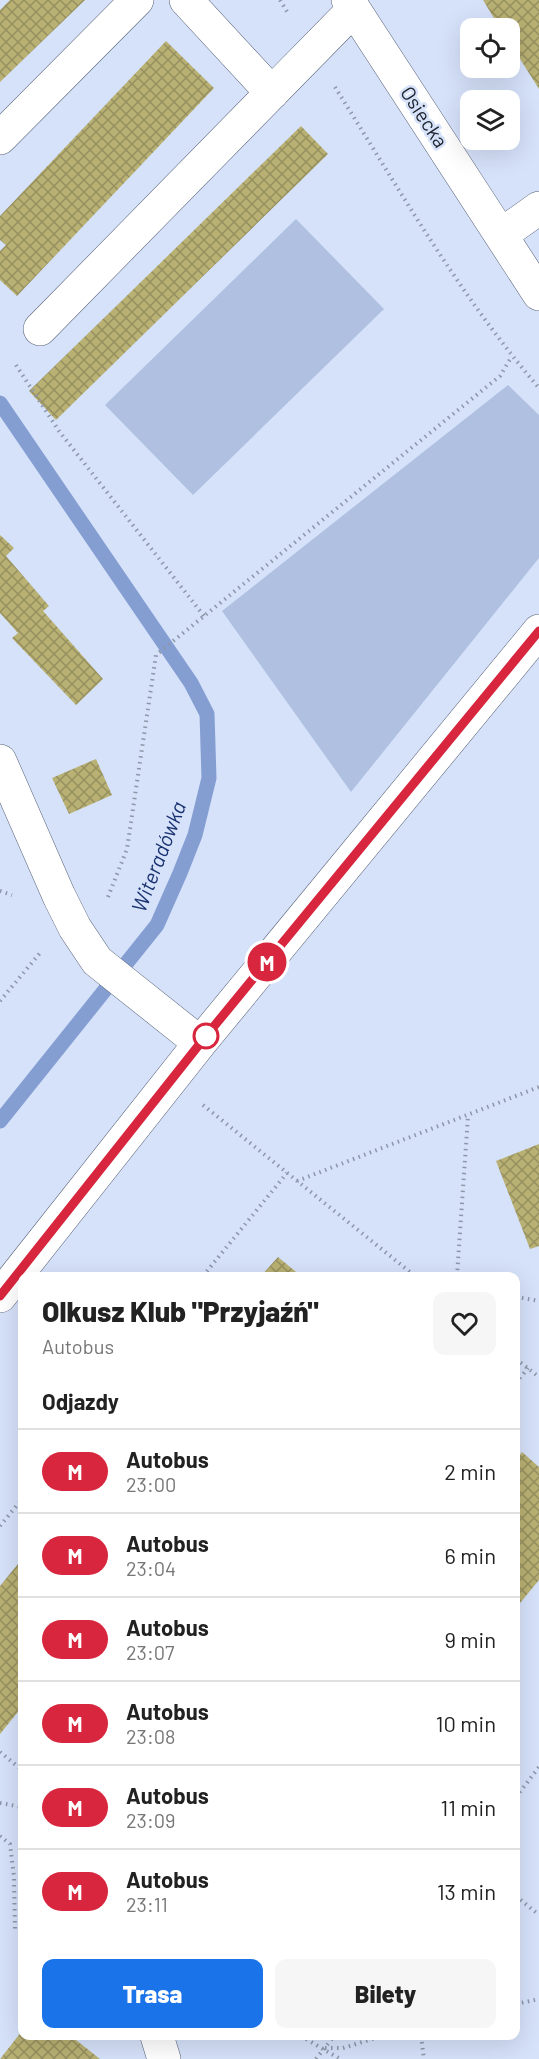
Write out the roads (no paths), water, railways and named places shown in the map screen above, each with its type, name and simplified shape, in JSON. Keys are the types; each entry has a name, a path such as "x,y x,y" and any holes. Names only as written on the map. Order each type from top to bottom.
{"street":[{"path":"0,138 137,0"},
{"path":"186,0 272,93"},
{"path":"40,329 272,93 351,5"},
{"name":"Osiecka","path":"351,5 539,294"},
{"path":"501,235 539,208"},
{"path":"19,1272 200,1043 539,631"},
{"path":"0,761 59,896 75,928 97,961 200,1043"},
{"path":"0,1296 18,1273"},
{"path":"158,2040 164,2059"}],"waterway":[{"name":"Witeradówka","path":"0,403 191,683 207,714 209,778 195,835 157,925 0,1121"}]}
